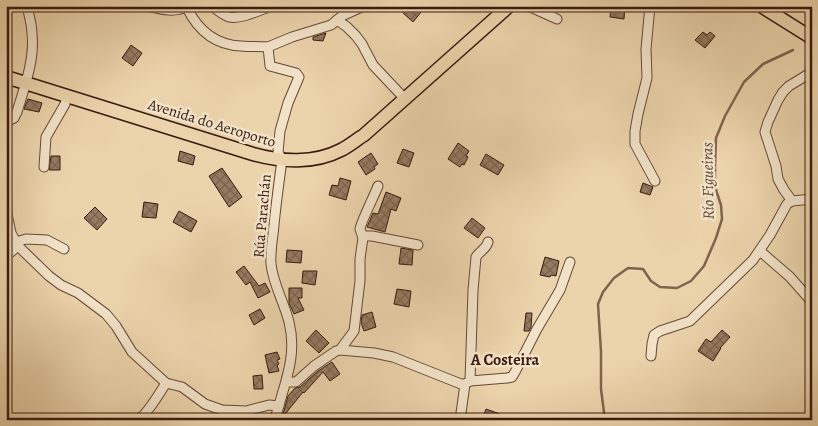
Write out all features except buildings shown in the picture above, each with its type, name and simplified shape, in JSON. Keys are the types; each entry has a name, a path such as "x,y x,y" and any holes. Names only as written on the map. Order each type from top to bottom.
{"main road":[{"name":"Avenida do Aeroporto","path":"6,77 252,154 282,160 303,160 342,150 364,135 509,6"},
{"path":"761,6 812,38"}],"street":[{"path":"6,121 8,122 14,118 17,112 32,52 33,35 27,6"},
{"path":"148,6 167,11 188,7 192,19 211,38 239,46 268,47 327,26 342,16 364,6"},
{"path":"212,6 231,18 238,18 271,6"},
{"path":"528,6 557,19"},
{"path":"650,6 646,49 647,78 638,114 635,144 655,181"},
{"path":"337,20 356,36 373,65 405,99"},
{"name":"Rúa Parachán","path":"268,47 270,66 296,73 299,77 288,102 280,131 278,152 282,160 271,261 273,277 289,321 291,333 290,368 278,406 276,420"},
{"path":"792,201 778,179 776,166 765,132 783,92 789,86 812,72"},
{"path":"44,167 46,137 68,96"},
{"path":"6,166 7,214 11,233 17,244 49,276 61,285 78,293 106,314 132,352 166,383 182,387 205,404 222,410 246,411 270,405 278,406"},
{"path":"340,350 354,331 363,238 360,229 378,186"},
{"path":"651,356 654,335 660,330 690,321 753,260 770,235 787,204 792,201 812,200"},
{"path":"363,238 372,236 418,245"},
{"path":"6,256 17,244 26,239 47,240 64,249"},
{"path":"466,420 461,414 468,382 476,257 488,242"},
{"path":"760,250 790,277 812,302"},
{"path":"286,382 296,382 314,366 340,350 384,354 461,384 512,377 560,290 570,262"},
{"path":"139,420 159,396 166,383"}],"waterway":[{"name":"Río Figueiras","path":"605,420 601,389 598,304 603,292 614,278 628,268 643,269 651,281 660,287 677,288 691,281 704,266 722,219 721,205 715,187 715,166 716,138 725,116 744,82 763,64 793,50"}],"district":[{"name":"A Costeira","path":"505,359"}]}
